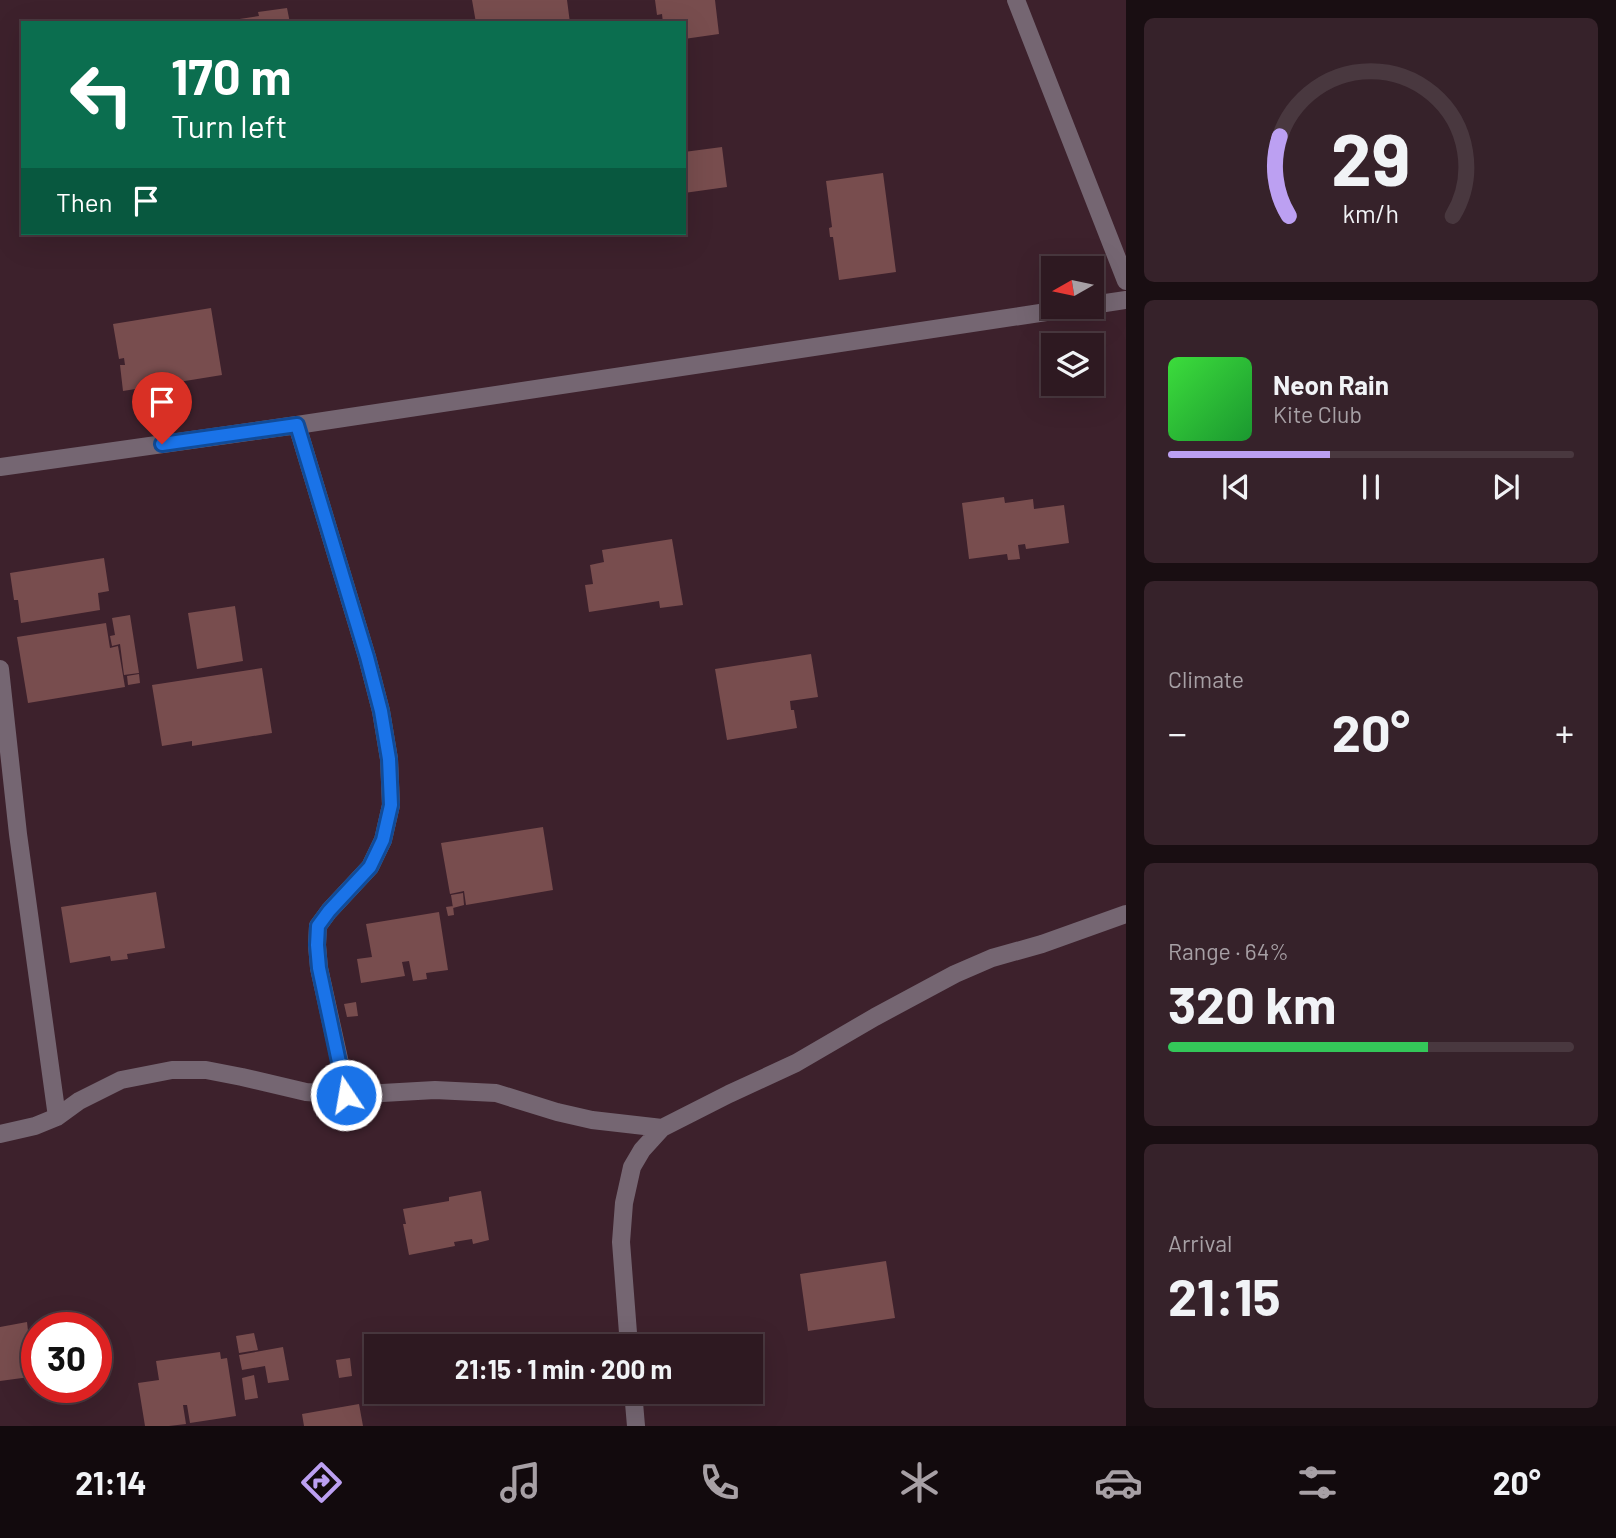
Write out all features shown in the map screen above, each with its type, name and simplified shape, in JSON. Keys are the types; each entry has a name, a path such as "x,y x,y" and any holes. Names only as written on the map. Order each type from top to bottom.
{"street":[{"path":"1016,0 1126,281"},
{"path":"1104,303 1126,300"},
{"path":"0,467 1041,313"},
{"path":"297,425 367,657 381,711 389,759 391,805 383,840 370,867 318,926 319,968 346,1095"},
{"path":"0,669 18,834 57,1117"},
{"path":"628,1334 621,1242 624,1203 632,1167 642,1150 662,1128 796,1063 955,974 992,958 1042,944 1126,914"},
{"path":"0,1134 57,1117 79,1101 121,1080 172,1070 206,1070 306,1092 346,1095 435,1090 496,1093 592,1120 662,1128"},
{"path":"634,1404 636,1426"}],"building":[{"path":"472,0 567,0 570,21 476,21"},
{"path":"655,0 715,0 719,34 686,39 686,21 663,21 662,14 657,15"},
{"path":"287,8 290,21 233,21 259,16 258,12"},
{"path":"722,147 727,187 686,193 686,152"},
{"path":"883,173 896,272 839,280 833,237 830,237 829,228 832,227 826,181"},
{"path":"211,308 222,375 123,391 120,365 125,365 124,358 119,359 113,324"},
{"path":"1004,497 1005,503 1033,499 1034,509 1064,505 1069,543 1026,549 1025,544 1018,545 1020,559 1008,560 1007,554 969,559 962,503"},
{"path":"672,539 683,605 660,608 659,601 589,612 585,585 593,584 590,565 604,562 602,550"},
{"path":"104,558 109,591 98,593 100,610 21,623 10,573"},
{"path":"235,606 243,661 197,669 188,613"},
{"path":"130,615 139,673 124,675 120,644 112,646 110,636 115,635 112,618"},
{"path":"106,623 110,648 118,646 125,687 28,703 17,637"},
{"path":"811,654 818,697 790,701 797,728 727,740 715,669"},
{"path":"262,668 272,733 192,746 192,741 162,746 152,685"},
{"path":"139,674 140,683 128,685 127,676"},
{"path":"543,827 553,890 466,905 464,891 450,894 441,843"},
{"path":"156,892 165,948 127,954 128,959 111,961 110,956 70,963 61,907"},
{"path":"463,893 464,905 453,908 451,895"},
{"path":"453,906 454,915 448,916 446,907"},
{"path":"439,912 448,970 426,973 427,979 413,981 409,961 402,962 405,976 361,983 357,959 372,957 366,924"},
{"path":"356,1002 358,1016 347,1017 344,1004"},
{"path":"481,1191 489,1240 473,1244 472,1239 454,1242 455,1246 409,1255 403,1209 449,1201 449,1197"},
{"path":"886,1261 895,1318 808,1331 800,1274"},
{"path":"21,1323 21,1378 0,1381 0,1327"},
{"path":"254,1333 258,1350 239,1353 236,1336"},
{"path":"283,1347 289,1380 268,1383 265,1366 242,1370 239,1355"},
{"path":"220,1352 221,1359 227,1358 236,1416 190,1423 187,1405 183,1405 186,1424 145,1426 138,1383 159,1380 156,1361"},
{"path":"350,1358 352,1376 339,1378 336,1360"},
{"path":"254,1375 258,1398 245,1400 242,1378"},
{"path":"359,1404 363,1426 304,1426 302,1414"}],"route":[{"path":"162,444 297,425 367,657 381,711 389,759 391,805 383,840 370,867 318,926 317,945 319,968 346,1095"}]}
